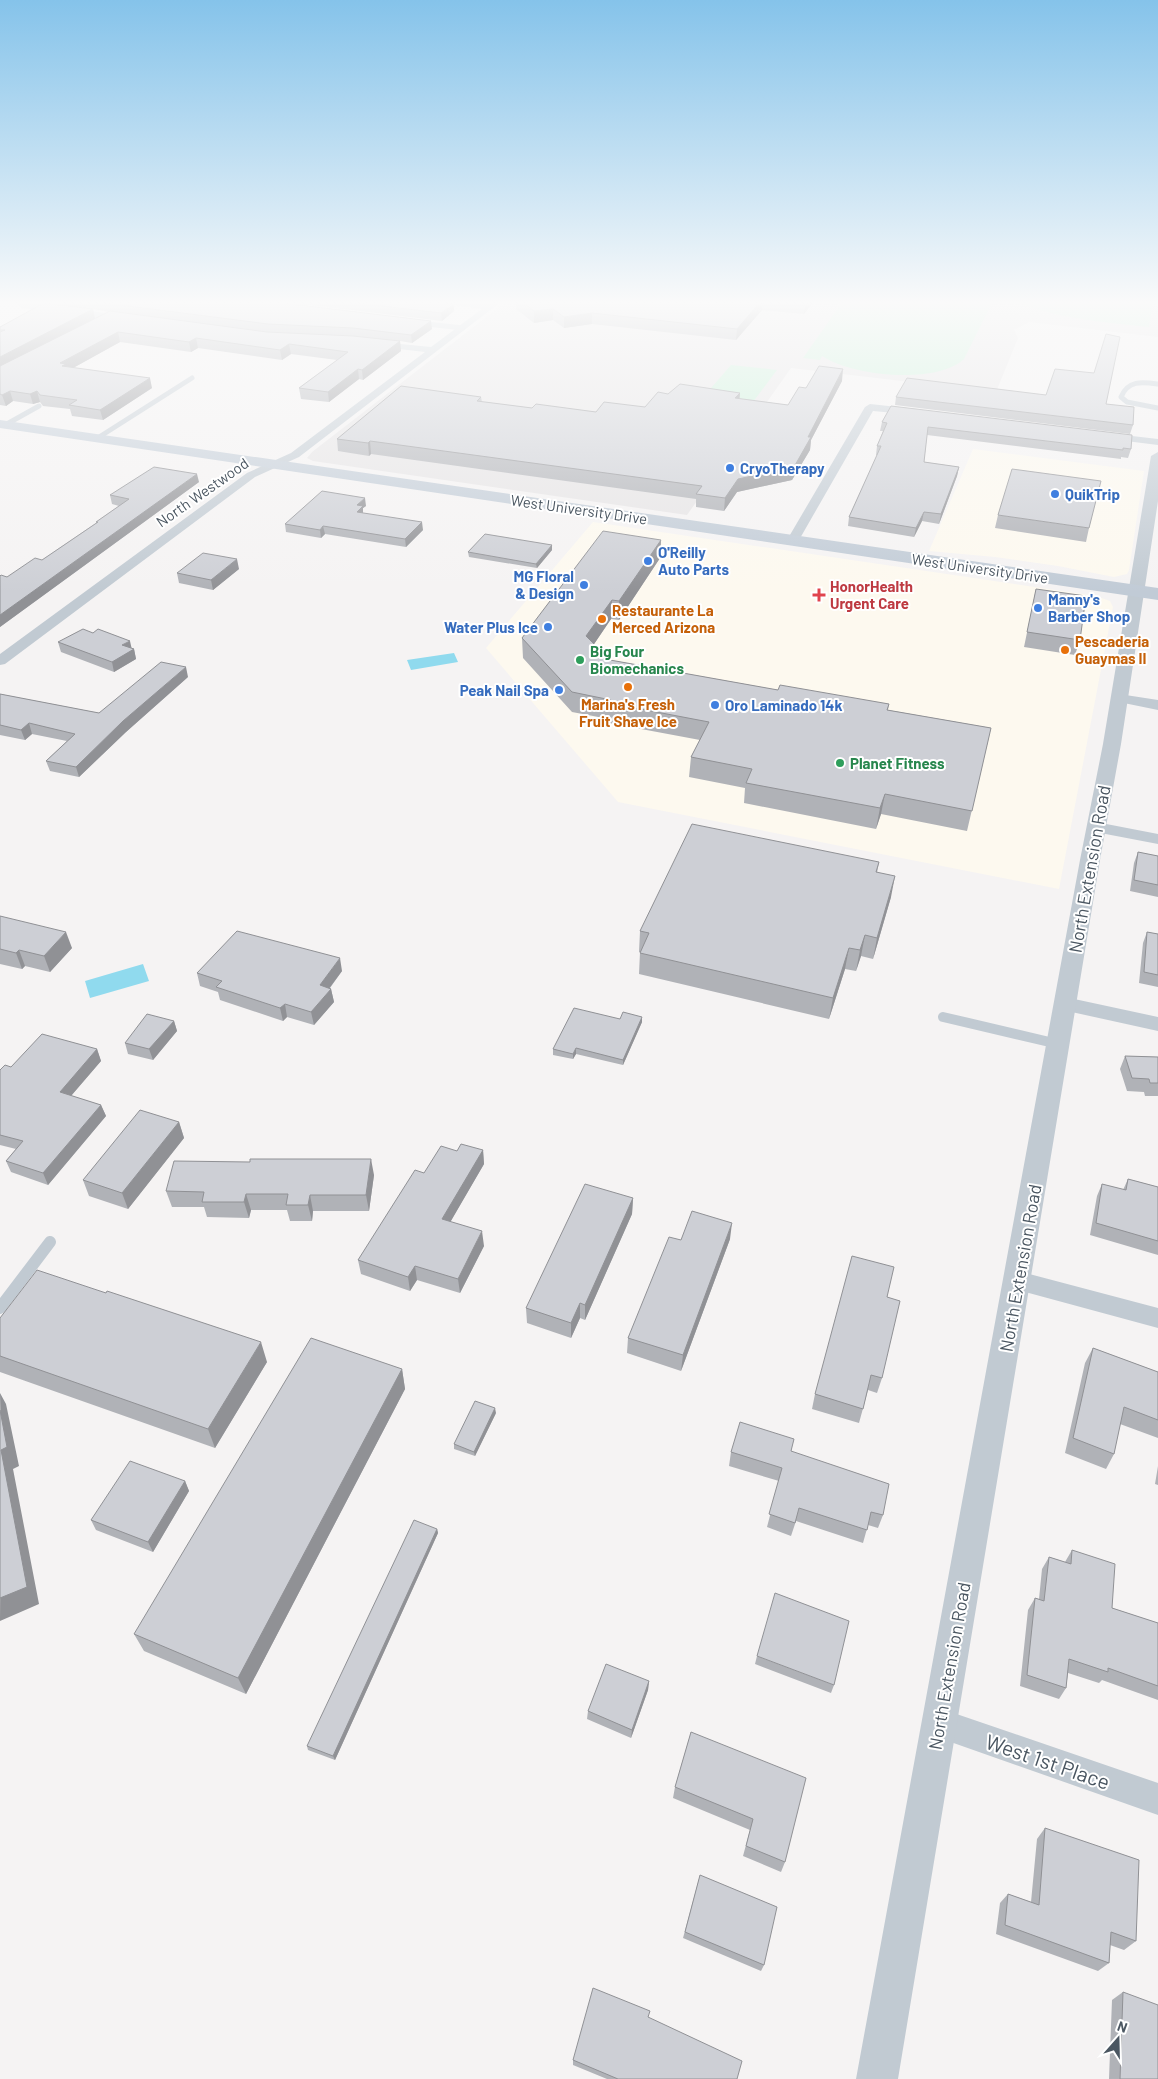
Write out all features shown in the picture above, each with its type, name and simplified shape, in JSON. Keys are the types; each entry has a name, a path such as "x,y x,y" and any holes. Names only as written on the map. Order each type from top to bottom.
{"main road":[{"name":"West University Drive","path":"2,425 1158,594"}],"street":[{"name":"North Westwood","path":"0,661 251,475 295,456 370,398"},
{"path":"793,540 870,407 929,414"},
{"path":"1095,434 1158,442"},
{"name":"North Extension Road","path":"877,2079 1119,698 1158,456"},
{"path":"1119,698 1158,705"},
{"path":"1096,827 1158,839"},
{"path":"1065,1004 1158,1024"},
{"path":"1018,1281 1158,1318"},
{"name":"West 1st Place","path":"939,1723 1158,1799"}],"lane":[{"path":"96,439 160,398"},
{"path":"1122,398 1127,402 1158,408"},
{"path":"2,425 39,406"},
{"path":"943,1016 1058,1044"},
{"path":"0,1308 50,1242"}],"shaded area":[{"path":"382,398 770,398 687,515 313,461 307,458 312,452"},
{"path":"973,449 1144,471 1127,574 1114,577 1058,566 995,557 929,551"},
{"path":"593,522 1096,596 1110,601 1113,607 1059,889 618,802 486,648"}],"green space":[{"path":"726,398 756,398 753,402"}],"water":[{"path":"454,653 458,662 411,670 407,660"},
{"path":"143,964 149,981 90,998 85,981"}],"building":[{"path":"62,398 119,398 100,410 69,405 77,400"},
{"path":"386,398 480,398 477,401 532,408 536,404 596,412 604,402 645,407 653,398 735,398 788,405 792,398 828,398 808,437 811,437 794,467 738,479 725,498 696,494 702,486 370,441 368,443 337,439"},
{"path":"905,398 1107,398 1106,404 1134,407 1133,425"},
{"path":"891,406 1132,435 1131,449 1123,448 1123,450 928,427 924,462 959,467 941,514 924,512 916,528 849,517 881,446 877,446 887,423 882,422"},
{"path":"154,467 197,474 0,615 1,575 7,577 35,558 42,560 98,522 96,522 129,499 110,495"},
{"path":"1012,469 1101,481 1089,528 998,515"},
{"path":"322,491 365,498 357,505 363,506 357,512 422,522 405,539 323,526 320,530 285,524"},
{"path":"603,531 661,540 619,601 612,600 586,636 610,660 778,690 780,685 889,704 887,710 991,728 972,811 885,794 880,808 746,783 752,769 691,757 709,722 609,703 611,700 572,692 522,638"},
{"path":"485,534 552,545 536,564 468,552"},
{"path":"203,553 237,559 211,580 177,573"},
{"path":"1036,589 1086,596 1080,640 1027,632"},
{"path":"83,629 93,633 98,629 130,641 122,645 134,649 112,662 58,642"},
{"path":"161,662 186,667 123,721 76,767 46,761 75,734 29,723 21,730 0,725 0,694 99,713"},
{"path":"692,824 879,862 876,872 895,876 877,938 865,935 860,950 849,948 833,998 640,953 649,933 640,931"},
{"path":"1138,852 1158,856 1158,885 1134,880"},
{"path":"0,916 66,932 44,956 19,950 16,953 0,949"},
{"path":"237,931 340,958 320,985 331,989 311,1012 285,1004 280,1008 216,987 222,981 197,973"},
{"path":"1147,932 1158,934 1158,975 1144,972"},
{"path":"574,1008 620,1019 623,1012 642,1017 623,1060 576,1048 573,1054 553,1049"},
{"path":"147,1014 174,1021 149,1049 125,1043"},
{"path":"42,1034 97,1049 60,1092 101,1105 43,1173 6,1161 23,1141 0,1135 0,1070 5,1065 11,1067"},
{"path":"1125,1056 1158,1057 1158,1083 1150,1083 1149,1079 1132,1078"},
{"path":"140,1110 179,1122 122,1193 83,1180"},
{"path":"461,1144 483,1150 442,1219 482,1231 458,1279 415,1266 408,1277 358,1260 415,1170 424,1173 441,1146 457,1151"},
{"path":"250,1159 371,1159 366,1195 310,1195 308,1205 286,1205 288,1194 246,1194 244,1202 202,1202 204,1192 166,1191 174,1161 250,1162"},
{"path":"1128,1179 1158,1187 1158,1241 1096,1223 1102,1184 1126,1190"},
{"path":"585,1184 633,1198 585,1305 580,1303 571,1323 526,1308"},
{"path":"692,1211 732,1223 683,1355 628,1338 669,1237 681,1240"},
{"path":"852,1256 894,1267 887,1297 900,1301 882,1378 871,1375 863,1409 815,1394"},
{"path":"37,1270 261,1342 208,1429 0,1356 0,1318"},
{"path":"311,1338 402,1369 238,1678 134,1634"},
{"path":"1093,1348 1158,1372 1158,1420 1124,1407 1114,1454 1073,1438"},
{"path":"475,1401 495,1408 474,1452 454,1444"},
{"path":"0,1410 7,1447 1,1450 27,1587 0,1598"},
{"path":"740,1422 794,1439 791,1451 889,1484 883,1515 871,1512 867,1530 799,1508 795,1523 769,1514 782,1468 731,1452"},
{"path":"130,1461 185,1481 148,1542 91,1520"},
{"path":"414,1520 437,1529 333,1756 307,1746"},
{"path":"1072,1550 1115,1564 1112,1608 1158,1623 1158,1686 1108,1668 1108,1672 1069,1659 1066,1688 1027,1675 1035,1598 1044,1601 1049,1557 1071,1564"},
{"path":"775,1593 849,1621 834,1685 757,1656"},
{"path":"606,1664 649,1681 632,1730 588,1711"},
{"path":"691,1732 806,1778 785,1862 746,1846 753,1819 675,1787"},
{"path":"1045,1828 1139,1860 1136,1941 1111,1932 1109,1963 1005,1925 1008,1894 1039,1905"},
{"path":"700,1875 777,1907 764,1965 685,1932"},
{"path":"593,1988 650,2011 648,2017 742,2061 737,2079 618,2079 573,2060"},
{"path":"1123,1992 1158,2005 1158,2079 1120,2079"}],"place":[{"name":"CryoTherapy","path":"730,468"},
{"name":"QuikTrip","path":"1055,494"},
{"name":"O'Reilly Auto Parts","path":"648,561"},
{"name":"MG Floral & Design","path":"584,585"},
{"name":"HonorHealth Urgent Care","path":"819,595"},
{"name":"Manny's Barber Shop","path":"1038,608"},
{"name":"Restaurante La Merced Arizona","path":"602,619"},
{"name":"Water Plus Ice","path":"548,627"},
{"name":"Pescaderia Guaymas II","path":"1065,650"},
{"name":"Big Four Biomechanics","path":"580,660"},
{"name":"Marina's Fresh Fruit Shave Ice","path":"628,687"},
{"name":"Peak Nail Spa","path":"559,690"},
{"name":"Oro Laminado 14k","path":"715,705"},
{"name":"Planet Fitness","path":"840,763"}]}
